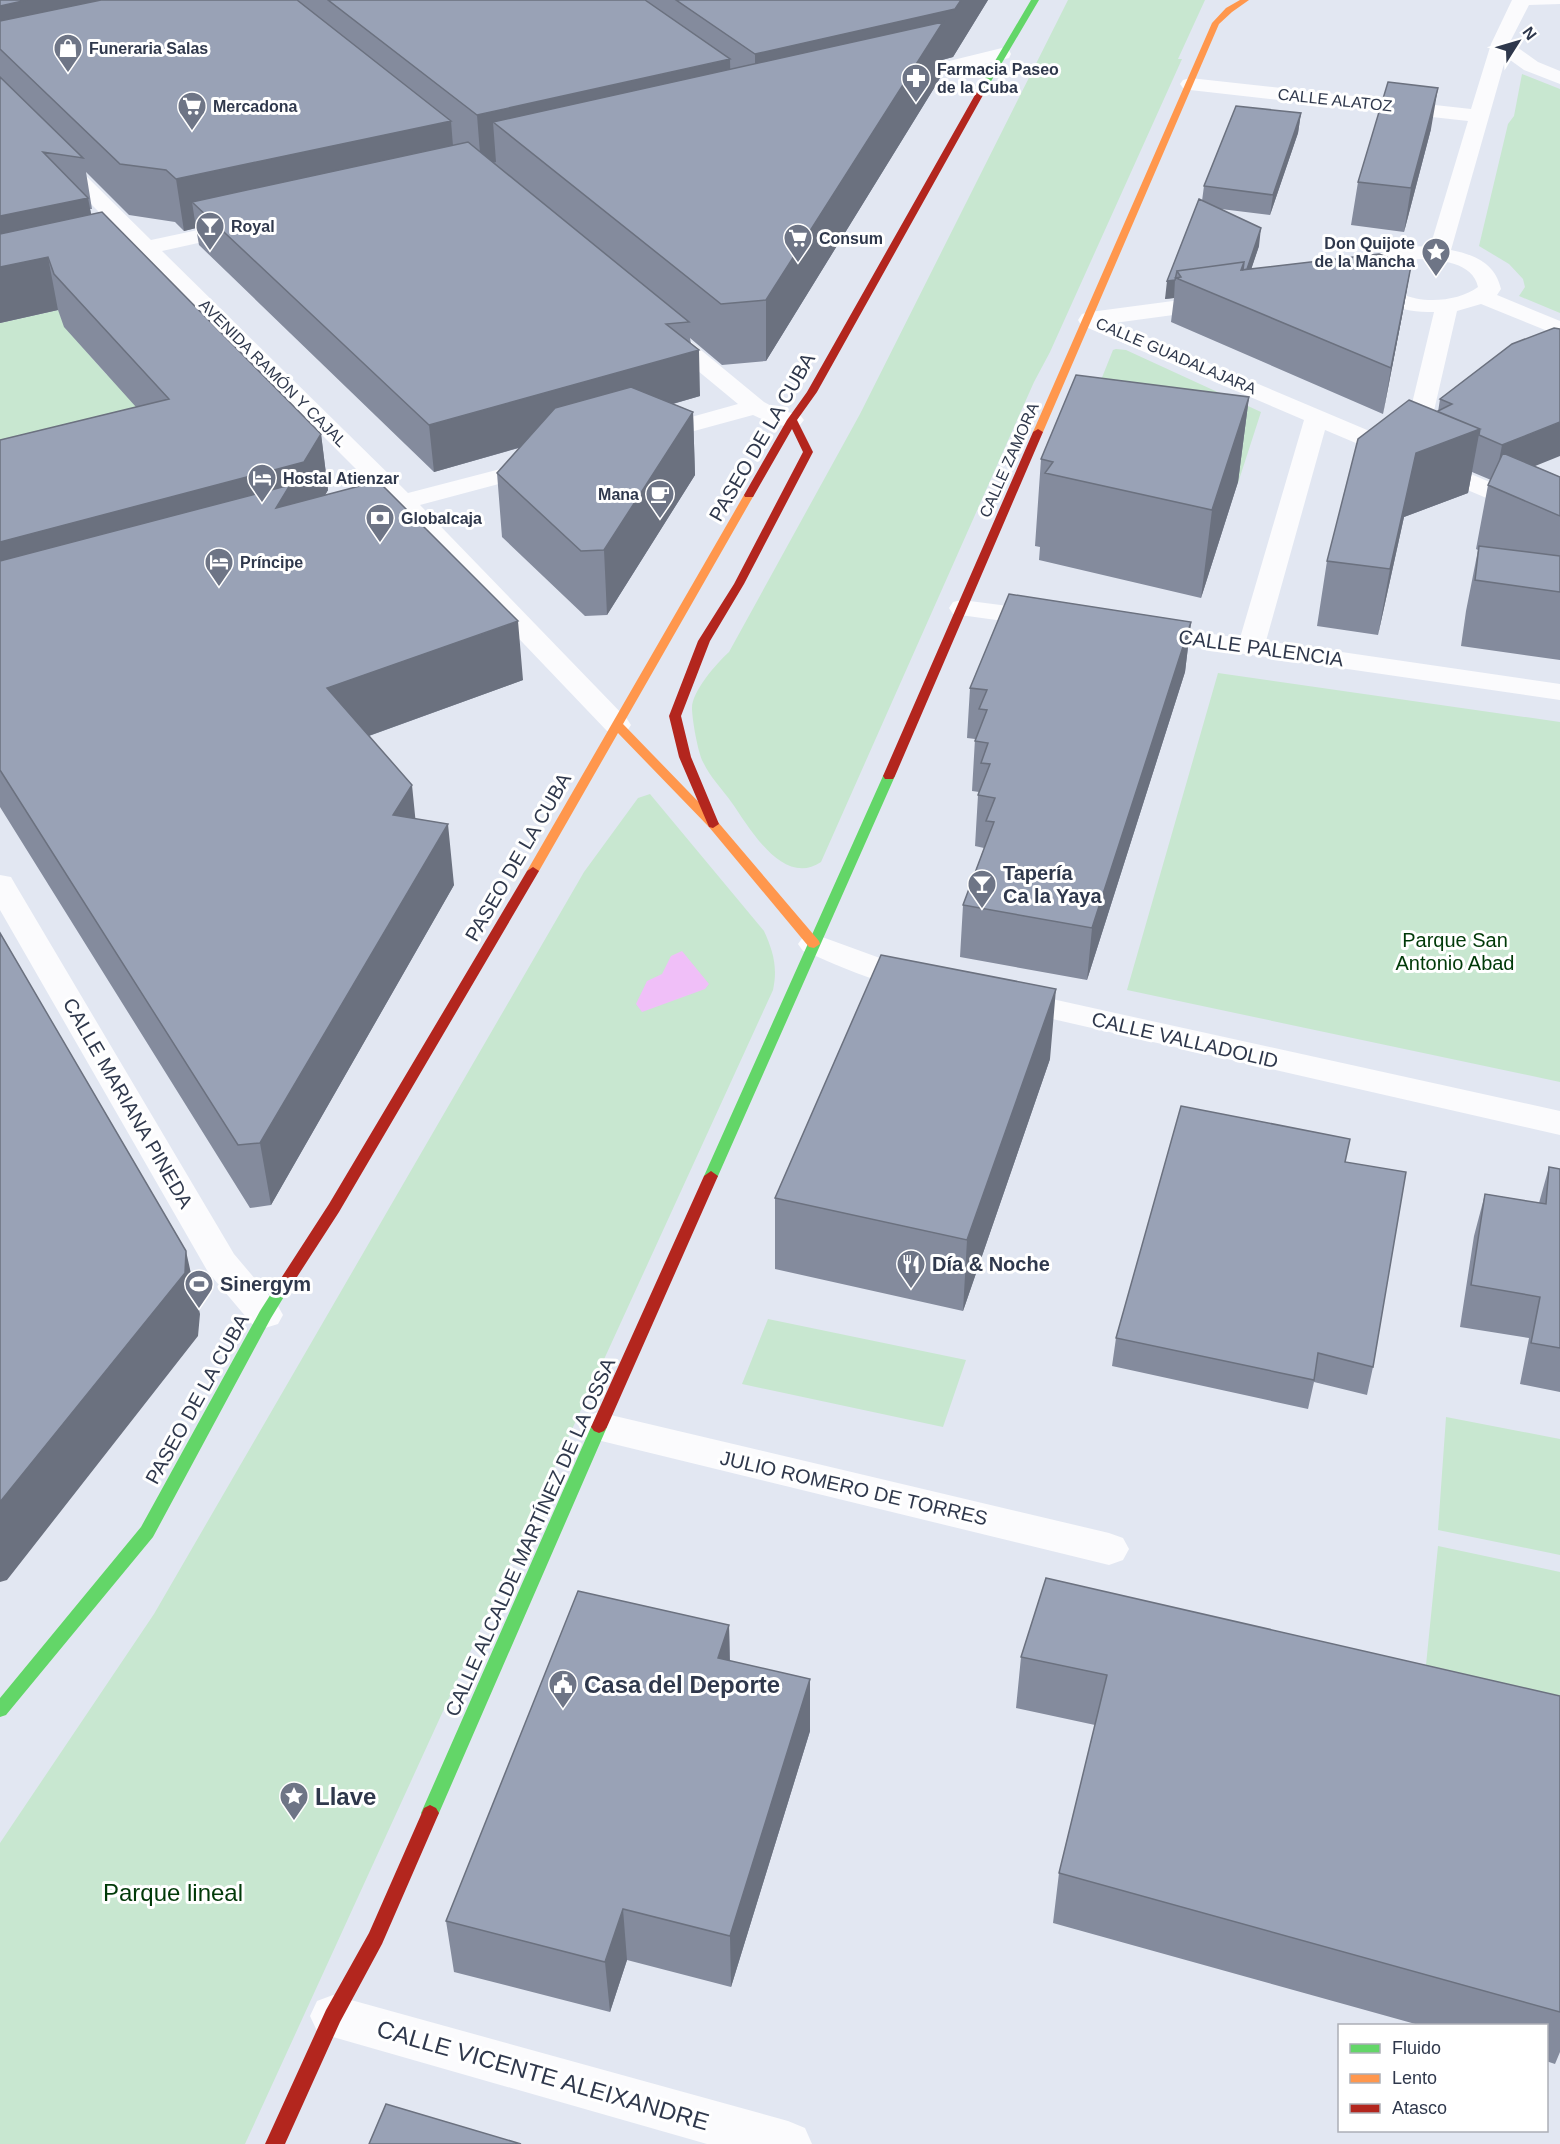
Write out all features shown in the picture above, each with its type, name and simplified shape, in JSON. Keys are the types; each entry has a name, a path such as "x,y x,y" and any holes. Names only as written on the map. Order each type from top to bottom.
{"main road":[{"name":"PASEO DE LA CUBA","path":"0,1710 147,1532 265,1315 334,1208 490,946 792,420 829,362 1002,54 1017,34 1035,0"},
{"name":"CALLE ZAMORA","path":"814,944 1089,320 1216,23 1229,10 1245,0"},
{"path":"713,824 685,757 675,716 704,641 739,584 808,452 792,420"},
{"path":"617,725 713,824 814,944"},
{"name":"CALLE ALCALDE MARTÍNEZ DE LA OSSA","path":"275,2144 333,2016 376,1938 598,1427 814,944"}],"street":[{"path":"1526,0 1554,0"},
{"path":"1526,0 1560,4"},
{"path":"1438,254 1500,44 1526,0"},
{"path":"1500,44 1531,66 1560,78"},
{"path":"880,83 1002,54"},
{"name":"CALLE ALATOZ","path":"1190,84 1480,116"},
{"name":"AVENIDA RAMÓN Y CAJAL","path":"0,102 403,502 617,725"},
{"path":"78,263 256,223"},
{"path":"1400,254 1438,254 1468,262 1483,270 1490,280 1490,289 1483,297 1467,303 1427,306 1399,300 1377,289 1370,280 1369,272 1374,264 1385,258 1400,254"},
{"path":"1347,284 1370,280"},
{"path":"1483,297 1560,329"},
{"name":"CALLE GUADALAJARA","path":"1089,320 1243,299"},
{"path":"1422,461 1415,441 1447,306"},
{"path":"646,316 756,407 771,415 792,420"},
{"name":"CALLE GUADALAJARA","path":"1089,320 1560,521"},
{"path":"628,442 756,407"},
{"path":"1251,646 1317,416"},
{"path":"364,513 562,460"},
{"path":"962,608 1074,622"},
{"name":"CALLE PALENCIA","path":"1121,629 1560,692"},
{"name":"CALLE MARIANA PINEDA","path":"0,884 221,1263 265,1315"},
{"path":"814,944 891,973 947,986"},
{"name":"CALLE VALLADOLID","path":"982,994 1560,1123"},
{"name":"JULIO ROMERO DE TORRES","path":"598,1427 1109,1549"},
{"name":"CALLE VICENTE ALEIXANDRE","path":"333,2016 788,2144"}],"green space":[{"path":"1068,0 1205,0 1178,59 1182,59 1050,352 1034,382 821,862 807,868 793,867 781,861 758,839 706,768 696,736 692,713 693,701 706,678 729,652 860,414"},
{"path":"1522,74 1560,89 1560,313 1519,296 1525,287 1523,279 1509,264 1479,246 1508,124 1514,116"},
{"path":"58,310 85,350 107,375 116,373 163,424 0,499 0,323"},
{"path":"1113,350 1126,350 1261,412 1238,483 1069,460"},
{"name":"Parque San Antonio Abad","path":"1218,673 1560,722 1560,1082 1127,990"},
{"name":"Parque lineal","path":"650,794 764,931 774,959 773,990 245,2144 0,2144 0,1843 154,1614 584,872 638,798"},
{"path":"768,1319 966,1360 943,1427 742,1384"},
{"path":"1446,1417 1560,1439 1560,1555 1438,1530"},
{"path":"1438,1546 1560,1572 1560,1697 1426,1665"}],"shaded area":[{"path":"682,951 709,984 705,989 642,1012 636,1004 647,981 662,974 671,956"}],"building":[{"path":"0,0 27,0 0,6"},
{"path":"101,0 297,0 451,121 176,179 166,170 120,164 0,49 0,21"},
{"path":"328,0 645,0 730,59 477,115"},
{"path":"676,0 961,0 955,9 755,54"},
{"path":"943,22 766,300 721,304 493,122"},
{"path":"0,77 83,158 43,152 88,198 0,216"},
{"path":"1388,82 1438,88 1411,188 1358,182"},
{"path":"1236,106 1301,113 1273,195 1204,186"},
{"path":"468,142 689,322 666,324 699,350 429,425 192,202"},
{"path":"1199,199 1261,228 1247,269 1243,270 1244,262 1177,271 1175,280 1167,281"},
{"path":"102,212 321,434 304,462 0,542 0,440 169,399 54,274 48,257 0,267 0,234"},
{"path":"1379,254 1411,266 1391,368 1176,278 1181,277 1177,271 1244,262 1241,270"},
{"path":"1554,328 1560,329 1560,422 1502,445 1479,435 1480,429 1438,411 1452,404 1440,399 1512,344"},
{"path":"1076,375 1249,397 1212,510 1045,473 1053,462 1041,459"},
{"path":"631,387 693,412 604,550 581,551 497,473 555,408"},
{"path":"1409,400 1480,429 1416,453 1390,569 1327,561 1358,439"},
{"path":"1503,453 1560,477 1560,516 1488,485"},
{"path":"371,483 381,484 518,621 327,688 412,785 393,815 448,824 260,1143 238,1145 0,770 0,561 290,485 276,508"},
{"path":"1479,546 1560,556 1560,592 1475,580"},
{"path":"1009,594 1191,622 1092,928 963,905 994,822 986,821 995,798 978,795 990,764 981,763 988,743 975,741 987,710 979,709 987,690 970,688"},
{"path":"0,933 186,1251 185,1273 0,1502"},
{"path":"881,955 1056,989 967,1240 775,1198"},
{"path":"1181,1106 1350,1139 1345,1162 1406,1172 1373,1367 1318,1353 1314,1380 1116,1338"},
{"path":"1549,1167 1560,1169 1560,1348 1531,1343 1540,1297 1471,1285 1485,1194 1546,1204"},
{"path":"1046,1578 1560,1696 1560,2012 1059,1873 1107,1675 1021,1657"},
{"path":"578,1591 729,1625 718,1658 810,1679 730,1936 623,1909 605,1962 446,1921"},
{"path":"386,2104 521,2144 369,2144"}],"traffic: fast":[{"path":"983,88 1035,0"},
{"path":"711,1176 889,776"},
{"path":"0,1710 147,1532 265,1315 281,1290"},
{"path":"430,1813 599,1427"}],"traffic: slow":[{"path":"1038,432 1216,23 1229,10 1245,0"},
{"path":"533,871 749,495"},
{"path":"617,725 713,824 814,944"}],"traffic: jam":[{"path":"749,495 792,420 812,392 983,88"},
{"path":"713,824 685,757 675,716 704,641 739,584 808,452 792,420"},
{"path":"889,776 1038,432"},
{"path":"281,1290 334,1208 533,871"},
{"path":"599,1427 711,1176"},
{"path":"275,2144 333,2016 376,1938 430,1813"}],"place":[{"name":"Funeraria Salas","path":"68,74"},
{"name":"Farmacia Paseo de la Cuba","path":"916,104"},
{"name":"Mercadona","path":"192,132"},
{"name":"Royal","path":"210,252"},
{"name":"Consum","path":"798,264"},
{"name":"Don Quijote de la Mancha","path":"1436,278"},
{"name":"Hostal Atienzar","path":"262,504"},
{"name":"Mana","path":"660,520"},
{"name":"Globalcaja","path":"380,544"},
{"name":"Príncipe","path":"219,588"},
{"name":"Tapería Ca la Yaya","path":"982,910"},
{"name":"Día & Noche","path":"911,1290"},
{"name":"Sinergym","path":"199,1310"},
{"name":"Casa del Deporte","path":"563,1710"},
{"name":"Llave","path":"294,1822"}]}
